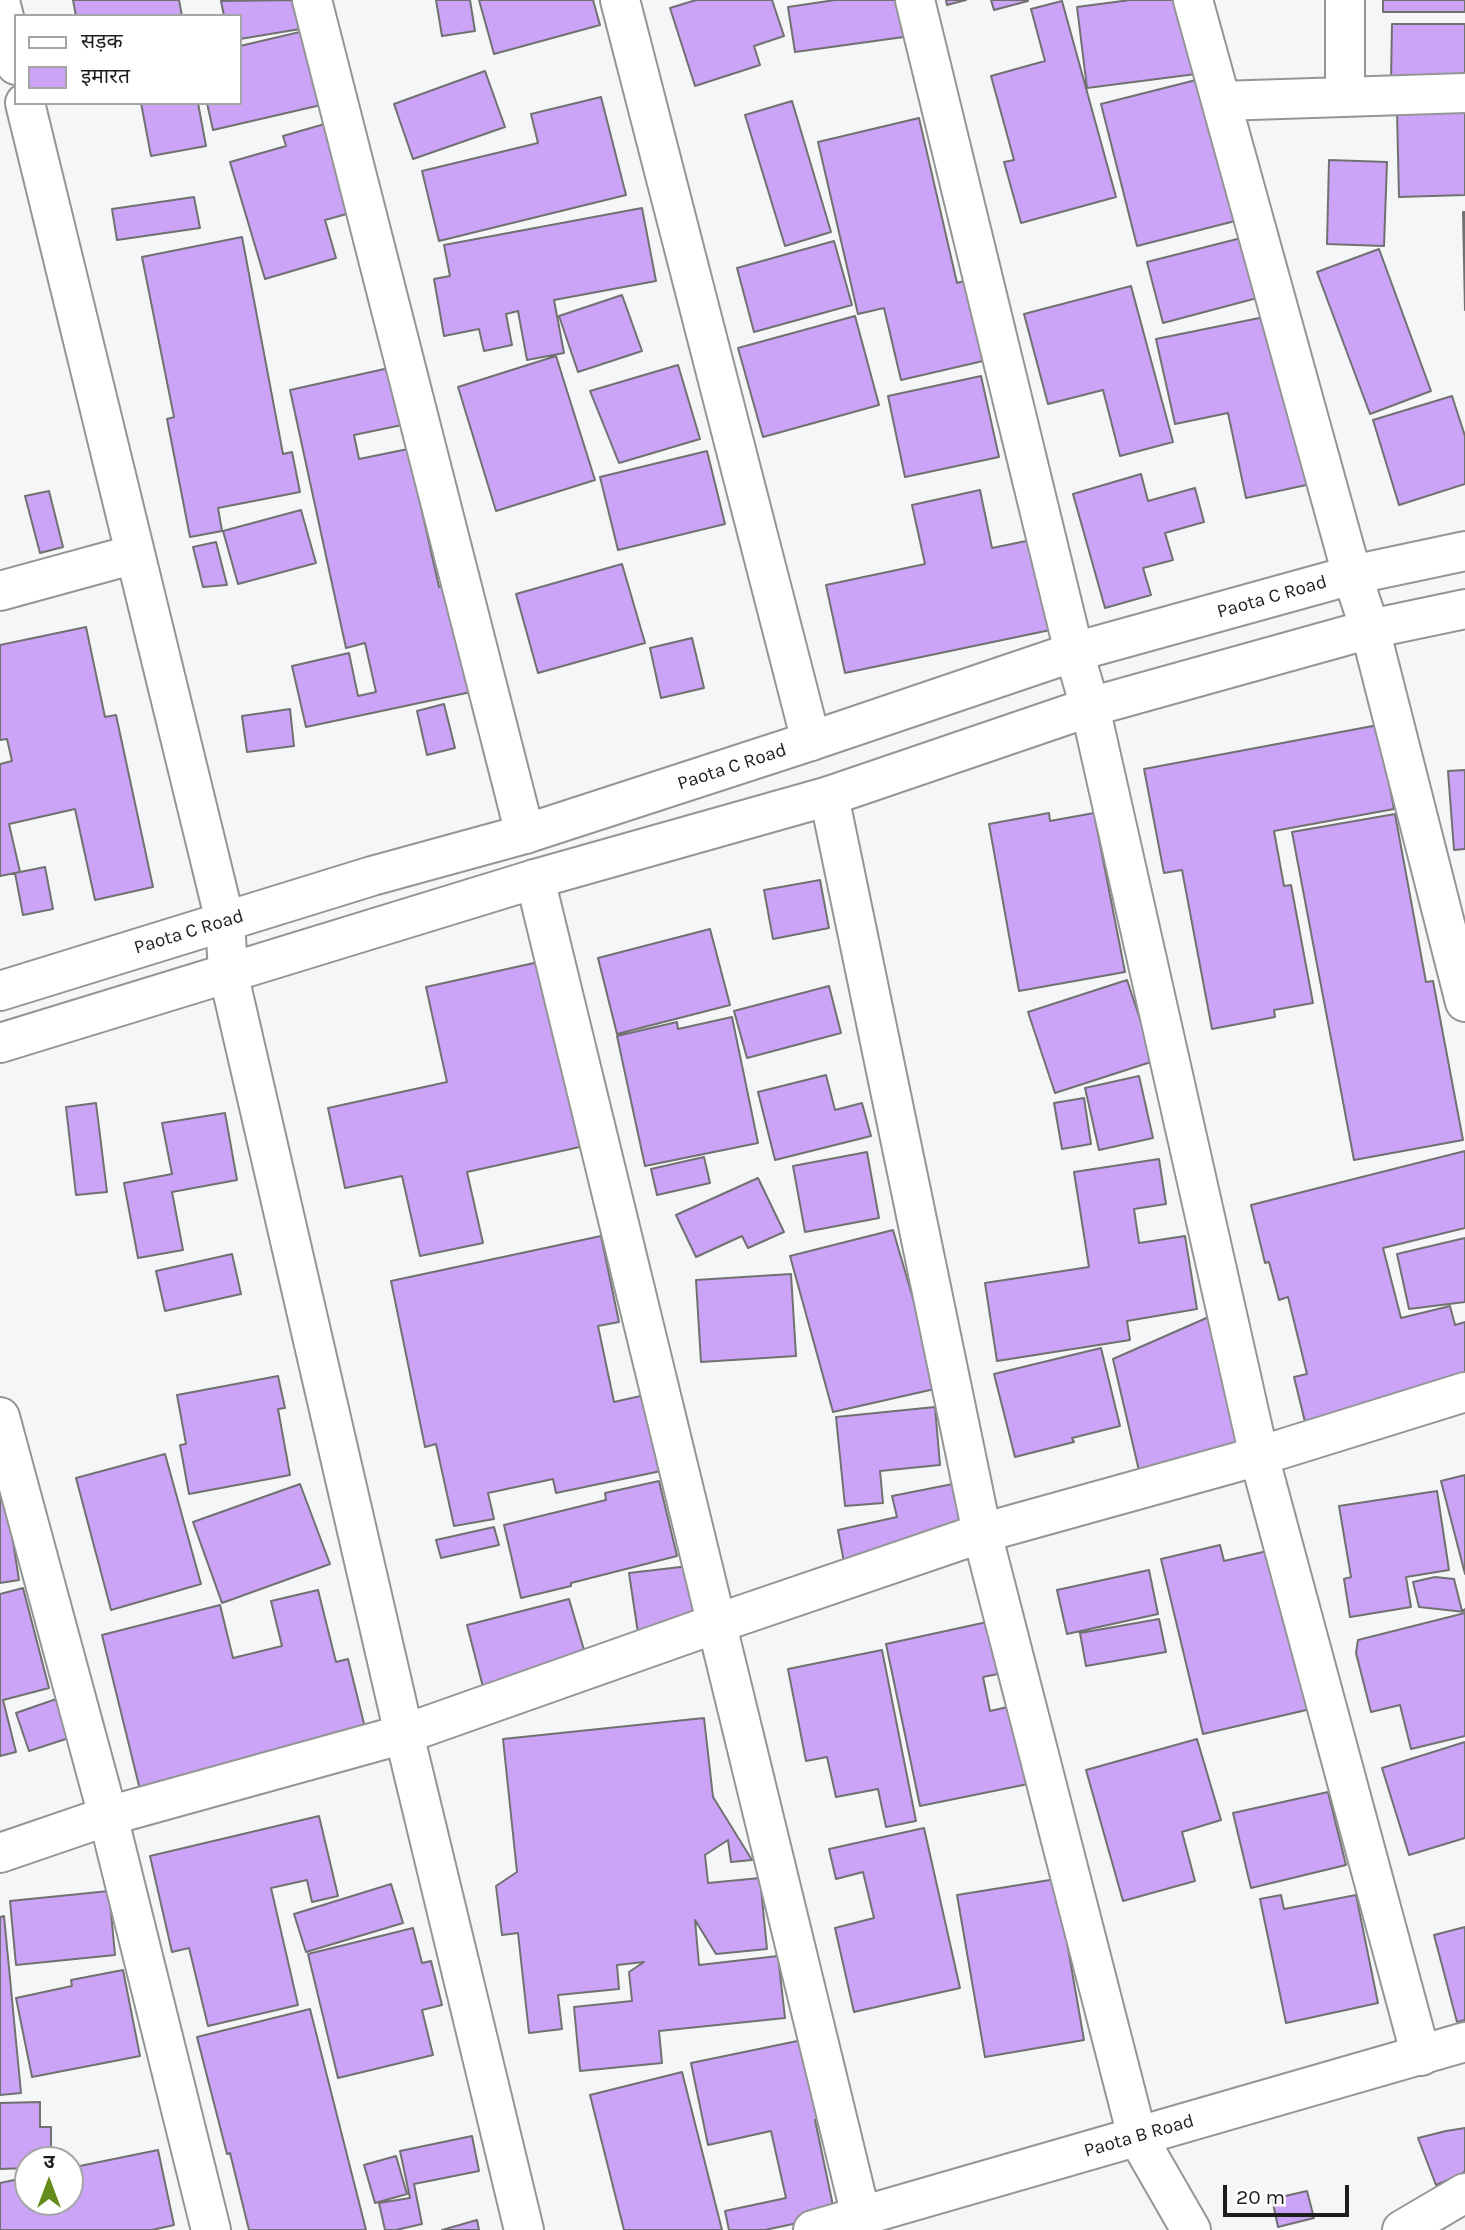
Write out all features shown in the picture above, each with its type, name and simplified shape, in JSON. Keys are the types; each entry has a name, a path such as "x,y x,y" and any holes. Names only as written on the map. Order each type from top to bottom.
{"street":[{"path":"312,0 524,834"},
{"path":"620,0 811,741"},
{"path":"915,0 1074,653 1090,707 1259,1456 1421,2056"},
{"path":"1193,0 1352,575 1370,629 1465,1002"},
{"path":"1345,0 1345,97"},
{"path":"0,1 14,57"},
{"path":"1221,101 1465,93"},
{"path":"25,105 225,921 228,972 404,1734 524,2230"},
{"name":"Paota C Road","path":"0,991 372,876 524,834 1074,653 1352,575 1465,551"},
{"path":"0,591 135,554"},
{"path":"0,1042 535,879 829,796 1090,707 1370,629 1465,609"},
{"path":"829,796 982,1533 1137,2136 1191,2230"},
{"path":"535,879 861,2216"},
{"path":"0,1853 108,1816 404,1734 982,1533 1259,1456 1465,1392"},
{"path":"0,1417 108,1816 211,2230"},
{"name":"Paota B Road","path":"813,2230 1465,2042"},
{"path":"1402,2230 1452,2210"}],"building":[{"path":"73,0 179,0 182,14 76,14"},
{"path":"300,0 306,28 242,39 242,14 224,14 221,1"},
{"path":"436,0 470,0 475,31 442,36"},
{"path":"479,0 593,0 600,25 494,54"},
{"path":"696,0 772,0 784,36 754,46 760,65 695,86 670,8"},
{"path":"835,0 905,0 911,36 795,52 788,7"},
{"path":"946,0 966,0 947,5"},
{"path":"991,0 1028,0 1028,1 994,10"},
{"path":"1130,0 1186,0 1196,74 1087,88 1077,7"},
{"path":"1383,0 1465,0 1465,12 1383,12"},
{"path":"1062,1 1116,197 1021,223 1004,162 1014,160 991,76 1045,61 1031,9"},
{"path":"1392,24 1465,24 1465,80 1391,80"},
{"path":"304,31 321,105 213,130 207,105 242,105 242,46"},
{"path":"485,71 505,127 413,159 394,104"},
{"path":"1204,78 1239,220 1137,246 1101,104"},
{"path":"601,97 626,195 439,241 422,171 538,143 531,114"},
{"path":"792,101 831,232 785,246 745,115"},
{"path":"141,105 198,105 206,146 151,156"},
{"path":"1465,109 1465,195 1399,197 1397,111"},
{"path":"919,118 957,283 964,281 983,361 901,380 884,308 858,314 818,142"},
{"path":"328,123 354,212 325,220 336,258 265,279 230,162 286,146 283,136"},
{"path":"1329,160 1387,162 1384,246 1327,244"},
{"path":"194,197 200,228 117,240 112,209"},
{"path":"642,208 656,281 554,300 564,353 527,360 518,311 506,314 512,345 484,351 479,329 444,336 434,279 450,276 444,245"},
{"path":"1463,212 1465,212 1465,310"},
{"path":"242,237 283,454 292,452 300,492 218,508 222,531 190,537 167,419 174,417 142,257"},
{"path":"1245,237 1261,297 1163,323 1147,262"},
{"path":"834,241 852,305 754,332 737,268"},
{"path":"1379,249 1431,391 1370,414 1317,272"},
{"path":"1131,286 1173,442 1120,456 1103,390 1048,404 1024,314"},
{"path":"622,295 642,351 578,372 559,316"},
{"path":"1274,315 1311,484 1246,498 1228,413 1175,424 1156,339"},
{"path":"855,316 879,405 763,437 738,348"},
{"path":"556,356 595,480 496,511 458,387"},
{"path":"678,365 700,439 619,463 590,391"},
{"path":"389,368 402,425 354,435 359,459 408,449 439,587 448,586 471,692 306,727 292,666 349,653 358,696 376,692 365,643 346,648 290,390"},
{"path":"981,376 999,457 905,477 888,396"},
{"path":"1452,396 1465,436 1465,484 1399,505 1373,420"},
{"path":"707,451 725,524 618,550 600,477"},
{"path":"1141,474 1148,501 1195,488 1204,522 1165,533 1173,560 1143,568 1151,595 1105,608 1073,494"},
{"path":"980,490 992,548 1036,539 1055,629 845,673 826,585 925,564 912,505"},
{"path":"49,491 63,547 40,553 25,496"},
{"path":"301,510 316,563 238,584 223,531"},
{"path":"216,542 227,585 203,587 193,547"},
{"path":"622,564 645,643 538,673 516,594"},
{"path":"86,627 105,717 116,715 153,887 95,900 75,809 9,824 20,872 0,876 0,764 12,761 7,739 0,740 0,645"},
{"path":"692,638 704,688 661,698 650,648"},
{"path":"444,704 455,748 427,755 417,711"},
{"path":"290,709 294,746 247,752 242,716"},
{"path":"1378,725 1394,809 1274,831 1284,886 1291,885 1313,1003 1274,1010 1275,1017 1212,1029 1182,870 1164,873 1144,769"},
{"path":"1465,770 1465,849 1454,850 1448,771"},
{"path":"1049,813 1050,821 1094,813 1125,972 1019,991 989,824"},
{"path":"1395,814 1426,982 1433,981 1463,1140 1354,1160 1292,832"},
{"path":"45,867 53,909 23,915 15,873"},
{"path":"820,880 829,928 773,939 764,890"},
{"path":"710,929 730,1005 617,1034 598,958"},
{"path":"543,961 584,1146 467,1172 483,1243 420,1256 402,1176 345,1188 328,1108 447,1082 426,987"},
{"path":"1127,980 1154,1061 1055,1093 1028,1012"},
{"path":"829,986 841,1033 747,1058 734,1011"},
{"path":"732,1017 758,1143 645,1166 617,1036 677,1022 678,1029"},
{"path":"826,1075 835,1110 862,1103 871,1136 775,1160 758,1092"},
{"path":"1139,1076 1153,1138 1099,1150 1085,1088"},
{"path":"1084,1098 1091,1144 1062,1149 1054,1103"},
{"path":"96,1103 107,1192 76,1195 66,1107"},
{"path":"225,1113 237,1180 172,1192 183,1250 138,1258 124,1183 172,1174 162,1123"},
{"path":"1465,1151 1465,1228 1383,1248 1401,1318 1450,1306 1455,1325 1465,1322 1465,1374 1306,1426 1294,1377 1307,1374 1288,1297 1279,1300 1269,1262 1265,1263 1251,1205"},
{"path":"867,1152 879,1218 805,1232 793,1166"},
{"path":"704,1157 710,1183 657,1195 651,1169"},
{"path":"1159,1159 1166,1204 1134,1209 1139,1243 1185,1236 1197,1309 1127,1321 1130,1340 997,1361 985,1283 1089,1267 1074,1172"},
{"path":"758,1178 784,1232 748,1248 742,1236 696,1257 676,1215"},
{"path":"893,1230 939,1388 833,1412 790,1256"},
{"path":"601,1236 619,1322 598,1326 614,1402 645,1395 661,1471 556,1493 553,1479 488,1493 494,1519 454,1526 436,1444 425,1447 391,1281"},
{"path":"1465,1238 1465,1302 1409,1309 1397,1254"},
{"path":"232,1254 241,1294 165,1311 156,1271"},
{"path":"791,1274 796,1356 701,1362 696,1280"},
{"path":"1211,1316 1242,1444 1140,1475 1113,1359"},
{"path":"1101,1348 1120,1426 1072,1438 1074,1442 1015,1457 994,1374"},
{"path":"278,1376 285,1408 278,1409 290,1475 189,1494 180,1445 186,1444 177,1395"},
{"path":"935,1407 940,1465 880,1471 883,1503 845,1506 836,1417"},
{"path":"165,1454 201,1584 111,1610 76,1478"},
{"path":"1465,1475 1465,1574 1441,1481"},
{"path":"659,1481 677,1556 521,1598 504,1525 606,1500 605,1493"},
{"path":"963,1482 973,1527 845,1568 838,1530 897,1517 892,1496"},
{"path":"300,1484 330,1564 222,1603 193,1522"},
{"path":"1437,1491 1449,1570 1406,1577 1411,1607 1350,1617 1344,1579 1351,1577 1339,1506"},
{"path":"6,1497 19,1580 0,1583 0,1498"},
{"path":"494,1527 499,1545 441,1558 436,1540"},
{"path":"1220,1545 1224,1561 1276,1549 1315,1708 1203,1734 1161,1559"},
{"path":"689,1566 696,1610 638,1633 629,1573"},
{"path":"1149,1570 1158,1614 1067,1634 1057,1590"},
{"path":"1435,1577 1454,1579 1462,1611 1465,1609 1465,1612 1419,1607 1413,1582"},
{"path":"23,1588 49,1688 3,1700 16,1752 0,1756 0,1594"},
{"path":"318,1590 336,1662 348,1659 368,1740 143,1802 102,1635 220,1605 233,1658 282,1646 271,1601"},
{"path":"569,1599 587,1660 484,1691 467,1625"},
{"path":"1465,1613 1465,1736 1411,1749 1400,1705 1371,1712 1356,1653 1358,1640"},
{"path":"1159,1619 1166,1652 1086,1666 1080,1633"},
{"path":"987,1622 998,1674 983,1677 990,1711 1012,1706 1028,1784 920,1806 886,1644"},
{"path":"882,1650 916,1821 886,1827 878,1789 836,1797 827,1757 806,1761 788,1669"},
{"path":"62,1697 75,1736 29,1751 16,1713"},
{"path":"704,1718 713,1797 752,1860 731,1862 728,1840 705,1855 708,1883 760,1878 767,1949 716,1954 695,1920 699,1965 778,1956 785,2018 659,2031 662,2063 580,2071 574,2007 632,2001 629,1972 644,1962 617,1965 619,1989 558,1995 562,2029 529,2033 518,1933 502,1935 496,1886 517,1872 503,1739"},
{"path":"1197,1739 1221,1820 1182,1832 1195,1881 1123,1901 1086,1770"},
{"path":"1465,1742 1465,1838 1409,1855 1382,1768"},
{"path":"1328,1792 1346,1865 1251,1888 1233,1813"},
{"path":"319,1816 338,1896 312,1902 307,1880 271,1888 298,2005 208,2026 189,1948 172,1952 150,1856"},
{"path":"924,1828 960,1988 854,2012 835,1928 874,1918 863,1872 836,1879 829,1849"},
{"path":"1056,1879 1084,2040 985,2057 957,1895"},
{"path":"391,1884 403,1923 306,1952 294,1914"},
{"path":"109,1891 115,1955 16,1965 10,1901"},
{"path":"1281,1895 1284,1909 1356,1895 1378,2003 1286,2023 1260,1899"},
{"path":"4,1916 21,2093 0,2095 0,1917"},
{"path":"1465,1927 1465,2020 1457,2022 1434,1935"},
{"path":"413,1928 422,1963 431,1961 442,2005 422,2010 433,2055 338,2078 308,1954"},
{"path":"123,1970 140,2056 32,2077 16,1998 72,1986 71,1980"},
{"path":"310,2009 366,2230 249,2230 197,2037"},
{"path":"812,2038 829,2117 815,2120 835,2215 765,2230 729,2230 725,2211 786,2198 771,2131 708,2145 691,2063"},
{"path":"682,2072 722,2230 624,2230 590,2095"},
{"path":"40,2102 40,2127 51,2127 51,2146 14,2146 14,2168 0,2169 0,2103"},
{"path":"1465,2128 1465,2171 1436,2185 1418,2138"},
{"path":"472,2136 479,2171 414,2184 422,2224 385,2230 379,2203 410,2198 400,2151"},
{"path":"158,2150 174,2225 152,2230 0,2230 0,2183 14,2180 14,2216 84,2216 84,2165"},
{"path":"396,2156 407,2194 375,2203 364,2165"},
{"path":"1307,2191 1314,2218 1278,2227 1272,2199"},
{"path":"477,2220 479,2230 442,2230"}]}
